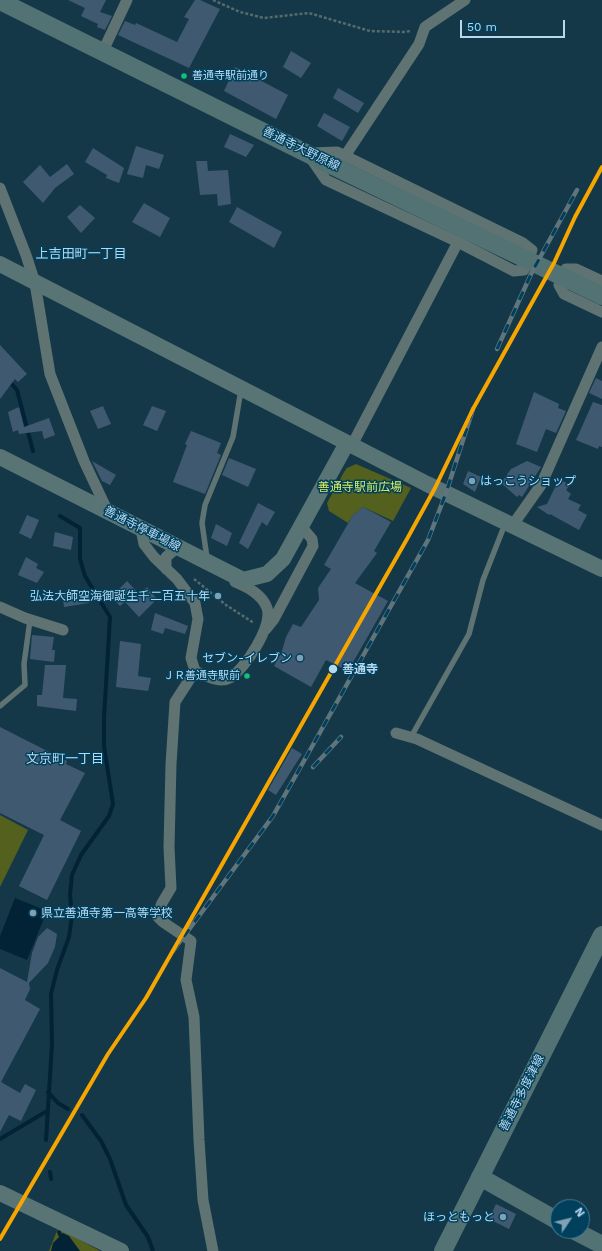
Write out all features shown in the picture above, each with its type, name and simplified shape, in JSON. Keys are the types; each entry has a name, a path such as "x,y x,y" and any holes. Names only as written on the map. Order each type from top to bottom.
{"main road":[{"name":"善通寺大野原線","path":"0,1 103,50 308,154 370,182 602,296"},
{"name":"善通寺多度津線","path":"443,1251 602,935"},
{"path":"480,1177 550,1216"},
{"path":"590,1239 602,1245"}],"street":[{"path":"103,50 127,0"},
{"path":"344,156 419,44 424,27 465,0"},
{"path":"337,152 523,243 532,250 524,270 514,271 458,242 326,180 308,154 337,152"},
{"path":"0,188 26,255 35,283 50,374 84,461 108,512"},
{"path":"349,444 458,242"},
{"path":"0,264 349,444 602,569"},
{"path":"602,281 576,269 566,269 559,286 564,294 602,312"},
{"path":"509,524 541,485 602,347"},
{"name":"善通寺停車場線","path":"0,457 243,580 267,574 283,559 349,444"},
{"path":"261,627 274,619 314,546 312,539 301,526"},
{"path":"141,529 144,544 195,603 198,619 191,658 195,671 216,680 229,678 248,660 261,627 268,618 268,608 252,590 226,578 214,565"},
{"path":"166,569 166,557 178,547"},
{"path":"0,608 30,620 63,630"},
{"path":"195,671 175,702 171,764 169,847 170,888 157,916 163,922 191,941 186,980 194,1017 203,1200 213,1251"},
{"path":"396,734 411,737 602,825"},
{"path":"0,1193 118,1250"}],"lane":[{"path":"214,565 202,523 205,505 234,437 238,421 241,389"},
{"path":"411,737 469,634 483,580 509,524"},
{"path":"0,706 25,685 24,664 30,620"}],"path":[{"path":"213,0 240,12 264,18 309,13 370,30 405,32 424,27"},
{"path":"190,576 226,605 261,627"}],"green space":[{"name":"善通寺駅前広場","path":"356,464 411,488 393,521 363,507 353,515 348,523 329,511 327,503 344,472 347,468"},
{"path":"0,815 28,830 0,887"},
{"path":"58,1228 100,1251 49,1251"}],"water":[{"path":"15,898 47,911 27,960 0,949 0,936"},
{"path":"63,1233 69,1236 80,1251 51,1251 53,1243"}],"building":[{"path":"68,0 106,0 100,12 112,16 105,30 97,27 98,24 81,16 85,8"},
{"path":"195,0 200,0 220,9 189,68 118,35 125,21 135,25 136,23 177,42 189,19 184,17"},
{"path":"291,51 311,63 301,78 283,67"},
{"path":"235,67 288,95 276,119 224,91"},
{"path":"338,88 364,103 358,113 333,98"},
{"path":"324,113 350,127 342,141 317,126"},
{"path":"230,134 254,145 246,157 224,147"},
{"path":"136,146 164,155 159,169 146,165 143,178 127,174"},
{"path":"93,148 124,168 119,183 106,178 107,175 85,162"},
{"path":"196,161 207,161 208,171 228,170 231,204 218,206 217,194 200,195"},
{"path":"67,164 74,174 55,188 43,203 23,182 40,165 50,177"},
{"path":"144,203 170,218 160,237 132,222"},
{"path":"80,205 95,218 81,233 67,217"},
{"path":"237,207 282,232 274,248 229,222"},
{"path":"0,345 27,374 18,382 15,379 0,399"},
{"path":"596,378 602,381 602,399 589,393"},
{"path":"534,392 559,404 558,408 566,411 556,433 546,429 537,452 516,444"},
{"path":"593,402 602,405 602,447 599,446 598,449 576,440"},
{"path":"103,406 111,424 98,429 90,411"},
{"path":"152,406 166,411 157,431 143,425"},
{"path":"19,407 24,427 49,418 55,435 44,439 42,431 19,434 18,430 13,432 8,412"},
{"path":"191,431 221,443 217,453 221,455 205,494 173,482 187,445 185,444"},
{"path":"229,458 256,469 248,487 222,475"},
{"path":"92,461 116,475 110,485 102,481"},
{"path":"527,461 541,467 522,497 519,495 517,497 501,483 511,469"},
{"name":"はっこうショップ","path":"468,471 481,477 475,492 463,484"},
{"path":"559,479 570,485 566,490 571,494 568,499 581,505 578,510 587,515 579,530 550,514 549,515 537,507 547,504"},
{"path":"258,503 275,512 267,526 262,522 248,549 239,543"},
{"path":"363,507 391,522 374,551 377,553 355,583 388,601 348,671 326,660 311,687 274,666 293,624 301,627 319,600 318,588 331,569 324,565 353,515"},
{"path":"27,515 39,520 31,539 19,533"},
{"path":"216,524 232,533 227,546 211,538"},
{"path":"55,532 73,537 71,550 53,546"},
{"path":"26,557 38,564 36,568 44,572 37,583 18,575"},
{"path":"127,581 139,594 147,587 157,599 139,617 125,602 120,606 111,597"},
{"path":"86,590 89,603 64,607 62,592"},
{"path":"155,613 188,626 185,634 165,628 163,634 151,630"},
{"path":"32,635 54,637 52,650 55,650 54,662 30,659"},
{"path":"120,641 141,644 138,676 151,678 148,691 116,687"},
{"path":"45,665 66,665 63,698 77,699 76,711 37,706 37,695 42,695"},
{"path":"0,727 67,761 66,764 85,773 60,820 81,831 47,900 19,886 44,835 0,813"},
{"path":"292,748 302,754 276,795 268,790"},
{"path":"47,928 57,934 55,947 48,963 29,983 30,989 25,1000 40,1009 1,1082 20,1093 25,1084 36,1090 21,1121 9,1115 0,1132 0,968 27,982 32,953 38,937"},
{"name":"ほっともっと","path":"496,1204 516,1214 509,1229 489,1219"}],"waterway":[{"path":"9,381 17,390 33,451"},
{"path":"46,1140 52,1044 51,994 57,970 69,937 72,916 70,895 72,875 81,855 109,816 113,804 104,746 104,718 110,617 85,576 80,559 80,528 60,516"},
{"path":"48,1092 58,1103 68,1109"},
{"path":"0,1139 47,1111"},
{"path":"82,1115 101,1141 110,1159 126,1205 148,1237 153,1251"},
{"path":"50,1172 51,1179"},
{"path":"59,1232 62,1239"}],"railway":[{"path":"497,349 532,272 577,190"},
{"path":"173,951 273,816 428,540 446,493 473,409"},
{"path":"313,767 341,737"}],"transit line":[{"path":"0,1239 108,1054 146,998 407,539 435,488 473,409 554,263 575,217 602,167"}],"place":[{"name":"善通寺駅前通り","path":"184,76"},
{"name":"はっこうショップ","path":"472,481"},
{"name":"弘法大師空海御誕生千二百五十年","path":"218,596"},
{"name":"セブン-イレブン","path":"300,658"},
{"name":"善通寺","path":"333,669"},
{"name":"ＪＲ善通寺駅前","path":"247,676"},
{"name":"県立善通寺第一高等学校","path":"33,913"},
{"name":"ほっともっと","path":"503,1217"}],"district":[{"name":"上吉田町一丁目","path":"81,254"},
{"name":"文京町一丁目","path":"65,759"}]}
